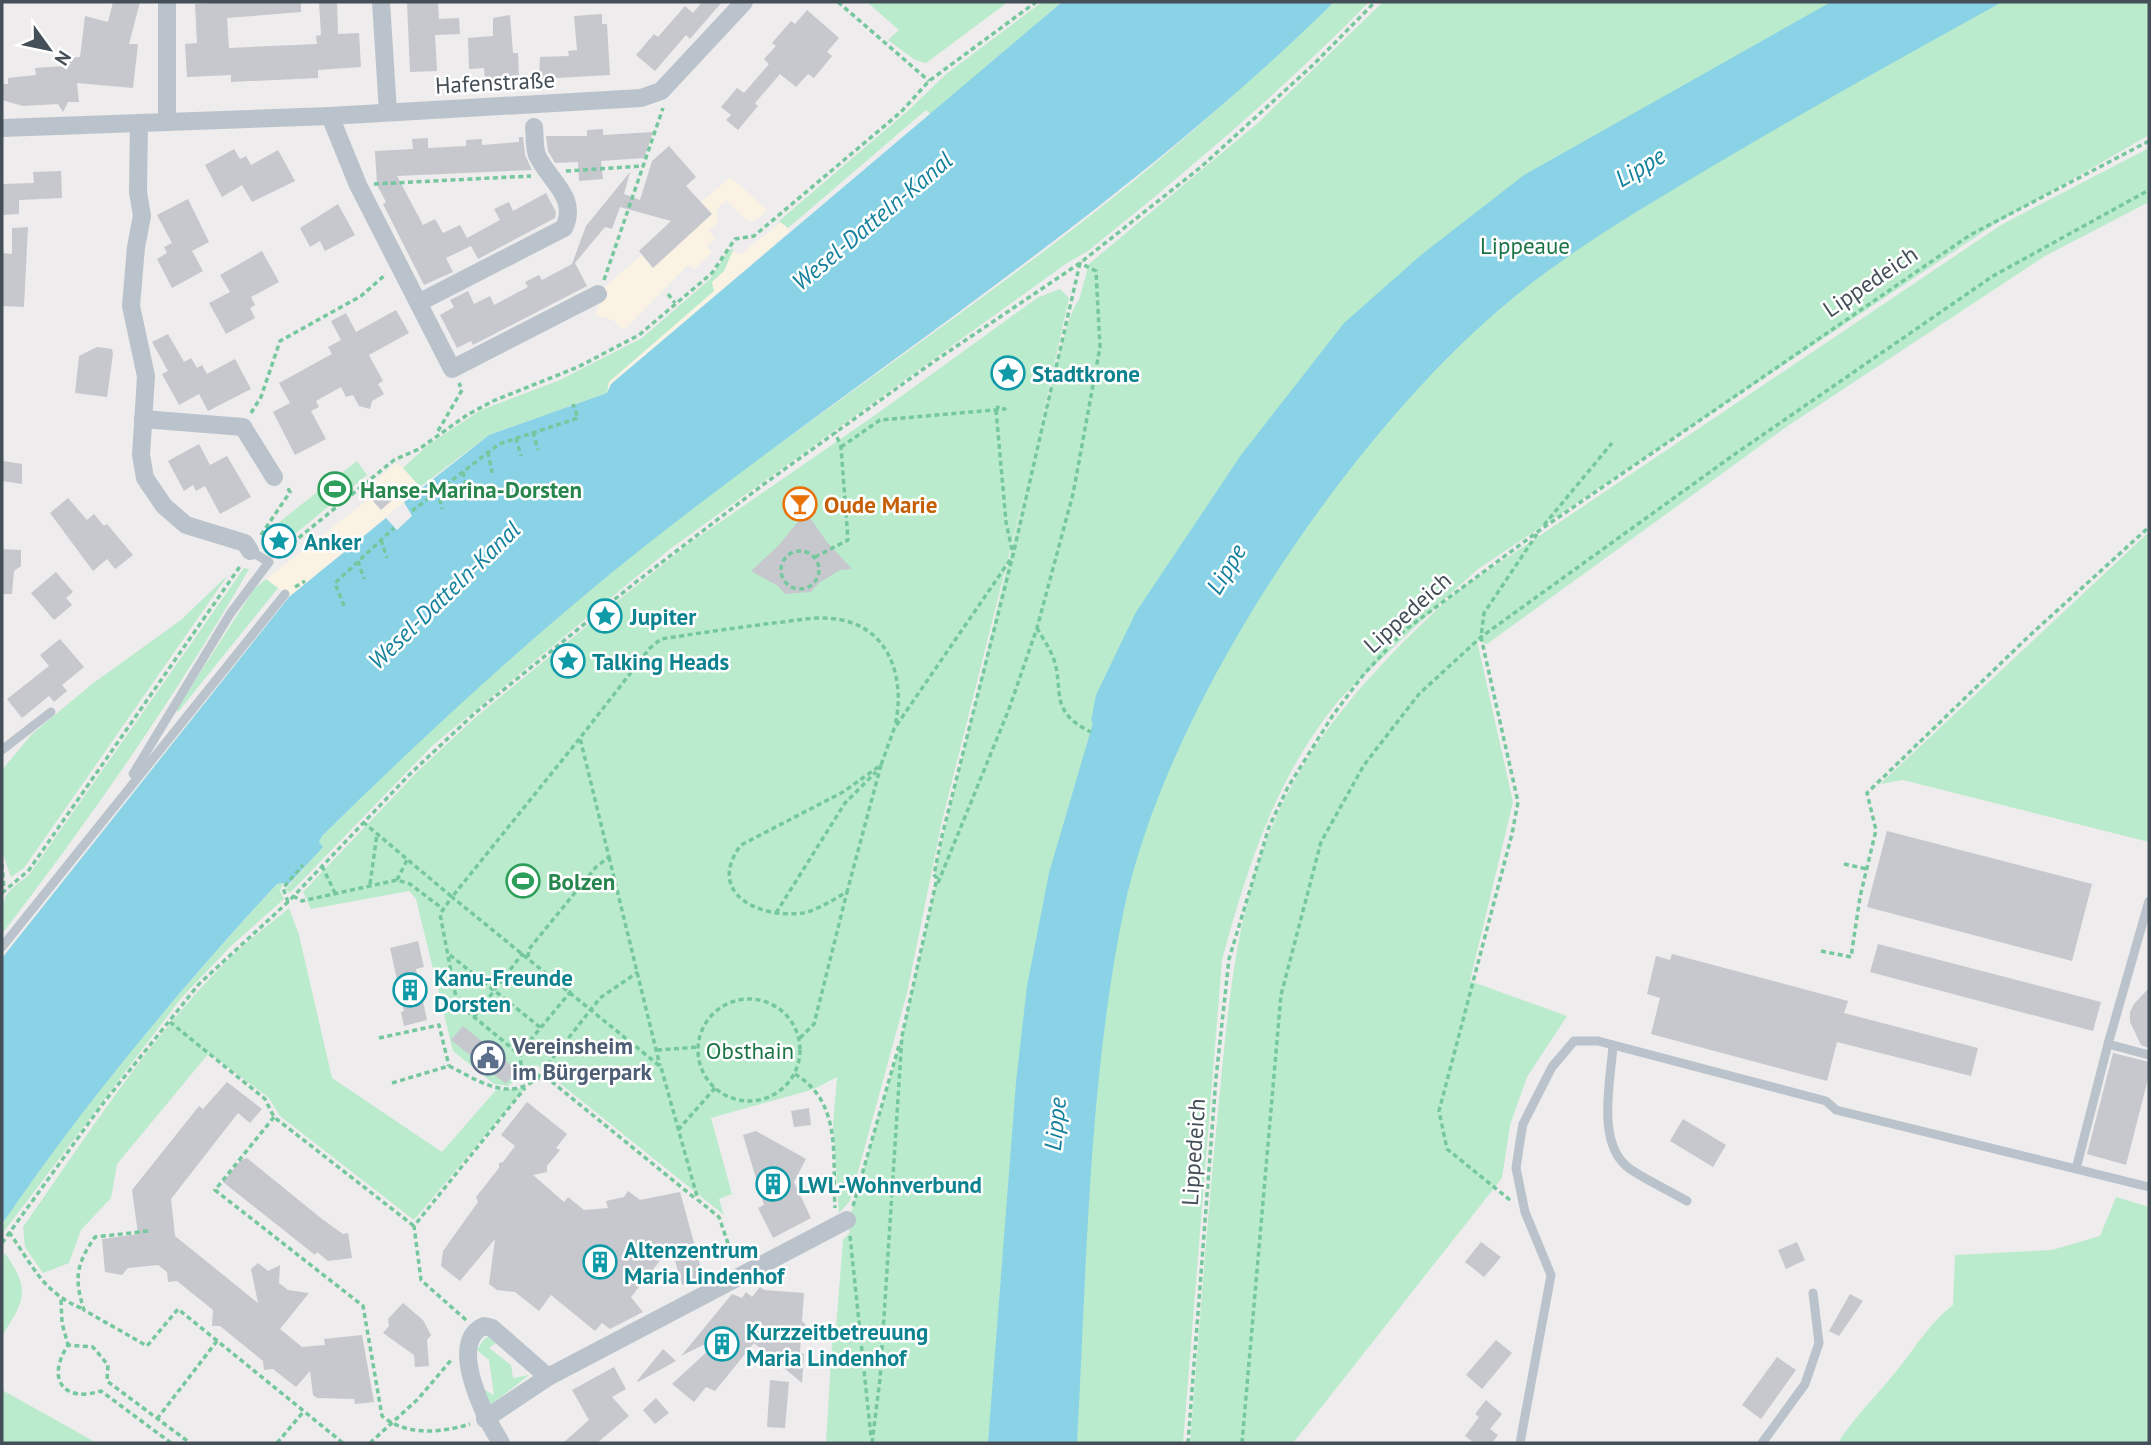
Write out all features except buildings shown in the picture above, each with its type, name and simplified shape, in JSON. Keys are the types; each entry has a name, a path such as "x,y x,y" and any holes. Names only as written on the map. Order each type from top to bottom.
{"street":[{"path":"167,2 167,122"},
{"path":"381,2 388,112"},
{"path":"661,91 744,2"},
{"name":"Hafenstraße","path":"2,128 330,116 533,105 641,97 661,91"},
{"path":"330,116 358,185 452,369 598,295"},
{"path":"139,124 138,192 142,216 135,247 131,306 146,376 141,455 145,478 164,506 186,525 245,543 250,551"},
{"name":"Hafenstraße","path":"420,302 564,228 570,216 569,205 536,153 534,127"},
{"path":"143,419 243,427 274,477"},
{"path":"485,1419 548,1377 841,1223"},
{"path":"501,1443 478,1405 468,1340 477,1329 484,1326 496,1331 548,1377"}],"lane":[{"path":"533,105 534,127"},
{"path":"117,801 230,614 269,562 250,551"},
{"path":"2,947 285,593"},
{"path":"2,750 51,712"},
{"path":"2076,1169 2149,901"},
{"path":"1520,1443 1551,1275 1525,1212 1516,1168 1523,1124 1552,1066 1574,1041 1598,1041 1826,1101 1836,1110 2149,1187"},
{"path":"2108,1044 2149,1055"},
{"path":"1613,1045 1608,1125 1614,1146 1628,1168 1687,1201"},
{"path":"1762,1443 1805,1384 1819,1343 1813,1293"}],"path":[{"path":"838,2 929,81"},
{"path":"269,562 296,536 394,460 419,449 437,433 493,401 617,349 639,335 712,273 735,239 754,236 901,112 929,81 1036,2"},
{"path":"2,1243 101,1106 199,984 288,902 363,822 475,713 693,536 835,432 1080,263 1201,167 1313,65 1375,2"},
{"path":"598,295 663,110 661,91"},
{"name":"Lippedeich","path":"1188,1443 1216,1078 1229,959 1269,827 1301,766 1333,715 1364,674 1415,622 1539,530 1970,234 2149,141"},
{"path":"358,185 541,175 550,172 643,166"},
{"path":"1242,1443 1281,995 1321,842 1364,765 1419,694 1481,637 1735,454 1993,276 2149,190"},
{"path":"243,427 261,397 279,341 361,296 399,263"},
{"path":"841,1223 851,1213 902,1036 934,894 937,878 934,875 941,840 1013,555 1080,263"},
{"path":"934,894 1009,709 1037,628 1073,494 1100,347 1096,271 1080,263"},
{"path":"668,294 675,303"},
{"path":"437,433 462,390 452,369"},
{"path":"412,512 499,444 578,418 573,404"},
{"path":"841,447 880,420 996,408 1006,522 1013,555 894,729"},
{"path":"533,432 538,450"},
{"path":"815,557 848,540 841,447 835,432"},
{"path":"516,438 521,456"},
{"path":"1525,1212 1447,1149 1439,1111 1518,802 1481,637 1484,612 1539,530 1612,443"},
{"path":"488,452 492,473"},
{"path":"463,472 467,490"},
{"path":"3,892 29,870 290,492 281,478 274,477"},
{"path":"438,491 442,509"},
{"path":"1821,951 1851,957 1876,830 1867,793 2028,637 2149,527"},
{"path":"344,606 335,583 394,528"},
{"path":"381,540 387,558"},
{"path":"808,552 815,557 819,575 815,583 798,589 789,586 781,569 790,553 808,552"},
{"path":"358,561 364,579"},
{"path":"520,1052 457,1003 440,914 661,639 817,618 841,620 866,629 887,652 896,669 900,689 894,729 881,765 814,1024 800,1038"},
{"path":"1037,628 1054,659 1058,701 1080,727 1091,732"},
{"path":"580,738 661,1067 698,1200"},
{"path":"847,892 804,912 776,913 740,900 729,879 732,858 741,845 843,792 881,765"},
{"path":"776,913 845,803 881,765"},
{"path":"363,822 661,1067"},
{"path":"370,884 377,833"},
{"path":"528,957 530,949 587,877 609,857"},
{"path":"397,880 408,859"},
{"path":"2,864 3,892"},
{"path":"1844,864 1867,869"},
{"path":"288,902 283,888 303,865"},
{"path":"322,866 335,892"},
{"path":"293,896 302,901 397,880 411,884 444,910"},
{"path":"474,1017 523,953"},
{"path":"449,954 541,1028"},
{"path":"414,1226 592,1008 627,977 638,972"},
{"path":"571,991 520,1052 521,1066 537,1078 552,1082 719,1217 738,1275"},
{"path":"748,998 770,1002 780,1008 789,1017 800,1038 799,1063 795,1074 779,1092 757,1101 734,1099 715,1088 702,1069 698,1047 704,1026 718,1009 748,998"},
{"path":"169,1021 265,1099 274,1117 414,1226 421,1280 477,1329 418,1399 370,1443"},
{"path":"380,1038 439,1025 449,1066"},
{"path":"872,1443 880,1378 902,1036"},
{"path":"657,1050 698,1047"},
{"path":"392,1083 449,1066 496,1090 525,1088"},
{"path":"795,1074 812,1084 825,1102 831,1124 841,1223 872,1443"},
{"path":"678,1130 715,1088"},
{"path":"274,1117 215,1190 363,1306 382,1416 391,1424 423,1432 454,1429 485,1419"},
{"path":"684,1152 690,1150"},
{"path":"84,1310 75,1282 85,1252 95,1237 148,1231"},
{"path":"9,1232 47,1288 61,1300 147,1346 178,1309 343,1443"},
{"path":"61,1300 68,1345 60,1357 57,1371 67,1391 85,1396 101,1391 171,1443"},
{"path":"157,1419 217,1341"},
{"path":"68,1345 93,1347 108,1365 107,1381 190,1443"},
{"path":"277,1443 304,1411"}],"shaded area":[{"path":"730,177 768,210 754,221 747,221 726,200 716,210 719,220 709,231 716,239 707,246 712,252 694,269 688,265 624,330 613,320 595,315 605,287"},
{"path":"781,222 790,231 611,384 607,393 603,371 711,282 733,251 741,254"},
{"path":"396,463 404,467 420,487 404,502 289,597 266,579 365,502 361,494"}],"green space":[{"path":"867,2 1008,2 926,63 915,60 888,40 899,30"},
{"path":"1042,2 1062,2 931,114 926,110 788,228 779,221 911,108 945,75"},
{"path":"1334,2 1369,2 1302,68 1232,131 1088,251 1067,263 670,549 432,746 290,893 285,890 322,847 319,842 322,836 479,685 578,598 702,501 1081,223 1210,116"},
{"name":"Lippeaue","path":"1383,2 2149,2 2149,135 1998,222 1478,569 1335,705 1314,734 1279,794 1253,859 1222,960 1183,1443 826,1443 833,1328 836,1328 843,1240 850,1232 847,1220 902,1036 937,879 934,875 1027,483 942,821 907,993 850,1201 839,1213 833,1125 837,1077 814,1089 711,1118 732,1194 719,1199 724,1215 537,1065 508,1086 494,1084 453,1051 416,899 409,891 311,909 303,892 418,771 476,717 690,543 878,413 1037,298 1060,289 1069,298 1038,437 1062,343 1079,300 1089,264 1259,122"},
{"path":"2149,148 2149,202 2045,256 1789,425 1487,644 1477,641 1513,802 1470,981 1567,1016 1527,1077 1510,1125 1502,1178 1293,1443 1190,1443 1226,1028 1246,906 1272,827 1290,789 1344,708 1386,660 1456,592 2001,225"},
{"path":"734,248 724,271 712,282 714,291 609,382 607,393 489,435 420,487 403,468 428,445 481,410 560,380 642,338 710,279 728,251"},
{"name":"Hanse-Marina-Dorsten","path":"357,461 367,475 290,538 278,523"},
{"path":"2149,532 2149,842 1903,780 1880,784"},
{"path":"244,568 249,569 162,710 68,846 2,934 3,904 8,893 29,875"},
{"path":"228,575 24,868 11,877 2,852 2,770 32,734 92,684 181,620"},
{"path":"266,579 278,588 178,712 176,710 254,589"},
{"path":"283,883 280,891 284,899 232,945 182,997 2,1234 6,1216 17,1199 97,1093 246,918 277,884"},
{"path":"289,908 299,935 332,1078 442,1152 496,1090 525,1088 414,1220 280,1116 269,1098 209,1053 117,1164 111,1198 81,1230 69,1263 43,1273 25,1247 23,1227 120,1089 172,1022 228,960"},
{"path":"2116,1197 2149,1207 2149,1443 1838,1443 1928,1329 1953,1305 1955,1255 2052,1250 2100,1236"},
{"path":"5,1253 19,1277 22,1295 16,1313 2,1336 2,1258"},
{"path":"494,1334 500,1340 489,1348 511,1365 513,1378 529,1375 492,1404 483,1402 481,1388 494,1395 489,1360 477,1350 484,1339"},
{"path":"2,1390 97,1443 2,1443"}],"water":[{"name":"Wesel-Datteln-Kanal","path":"1062,2 1334,2 1257,74 1097,208 677,521 539,634 451,713 322,836 319,842 323,847 287,886 283,883 277,884 204,966 99,1092 2,1224 2,958 289,597 386,518 397,530 412,516 404,502 489,435 607,393 611,384"},
{"name":"Lippe","path":"1831,2 2002,2 1678,187 1604,232 1533,282 1468,337 1404,405 1340,482 1281,565 1228,652 1183,741 1147,827 1124,909 1112,975 1096,1108 1077,1443 988,1443 1016,1082 1027,986 1049,873 1093,723 1091,721 1096,695 1136,612 1241,455 1344,323 1421,255 1524,175"}],"place":[{"name":"Stadtkrone","path":"1008,373"},
{"name":"Hanse-Marina-Dorsten","path":"335,489"},
{"name":"Oude Marie","path":"800,504"},
{"name":"Anker","path":"279,541"},
{"name":"Jupiter","path":"605,616"},
{"name":"Talking Heads","path":"568,661"},
{"name":"Bolzen","path":"523,881"},
{"name":"Kanu-Freunde Dorsten","path":"410,990"},
{"name":"Vereinsheim im Bürgerpark","path":"488,1058"},
{"name":"LWL-Wohnverbund","path":"773,1184"},
{"name":"Altenzentrum Maria Lindenhof","path":"600,1262"},
{"name":"Kurzzeitbetreuung Maria Lindenhof","path":"722,1344"}],"park label":[{"name":"Obsthain","path":"750,1050"}]}
